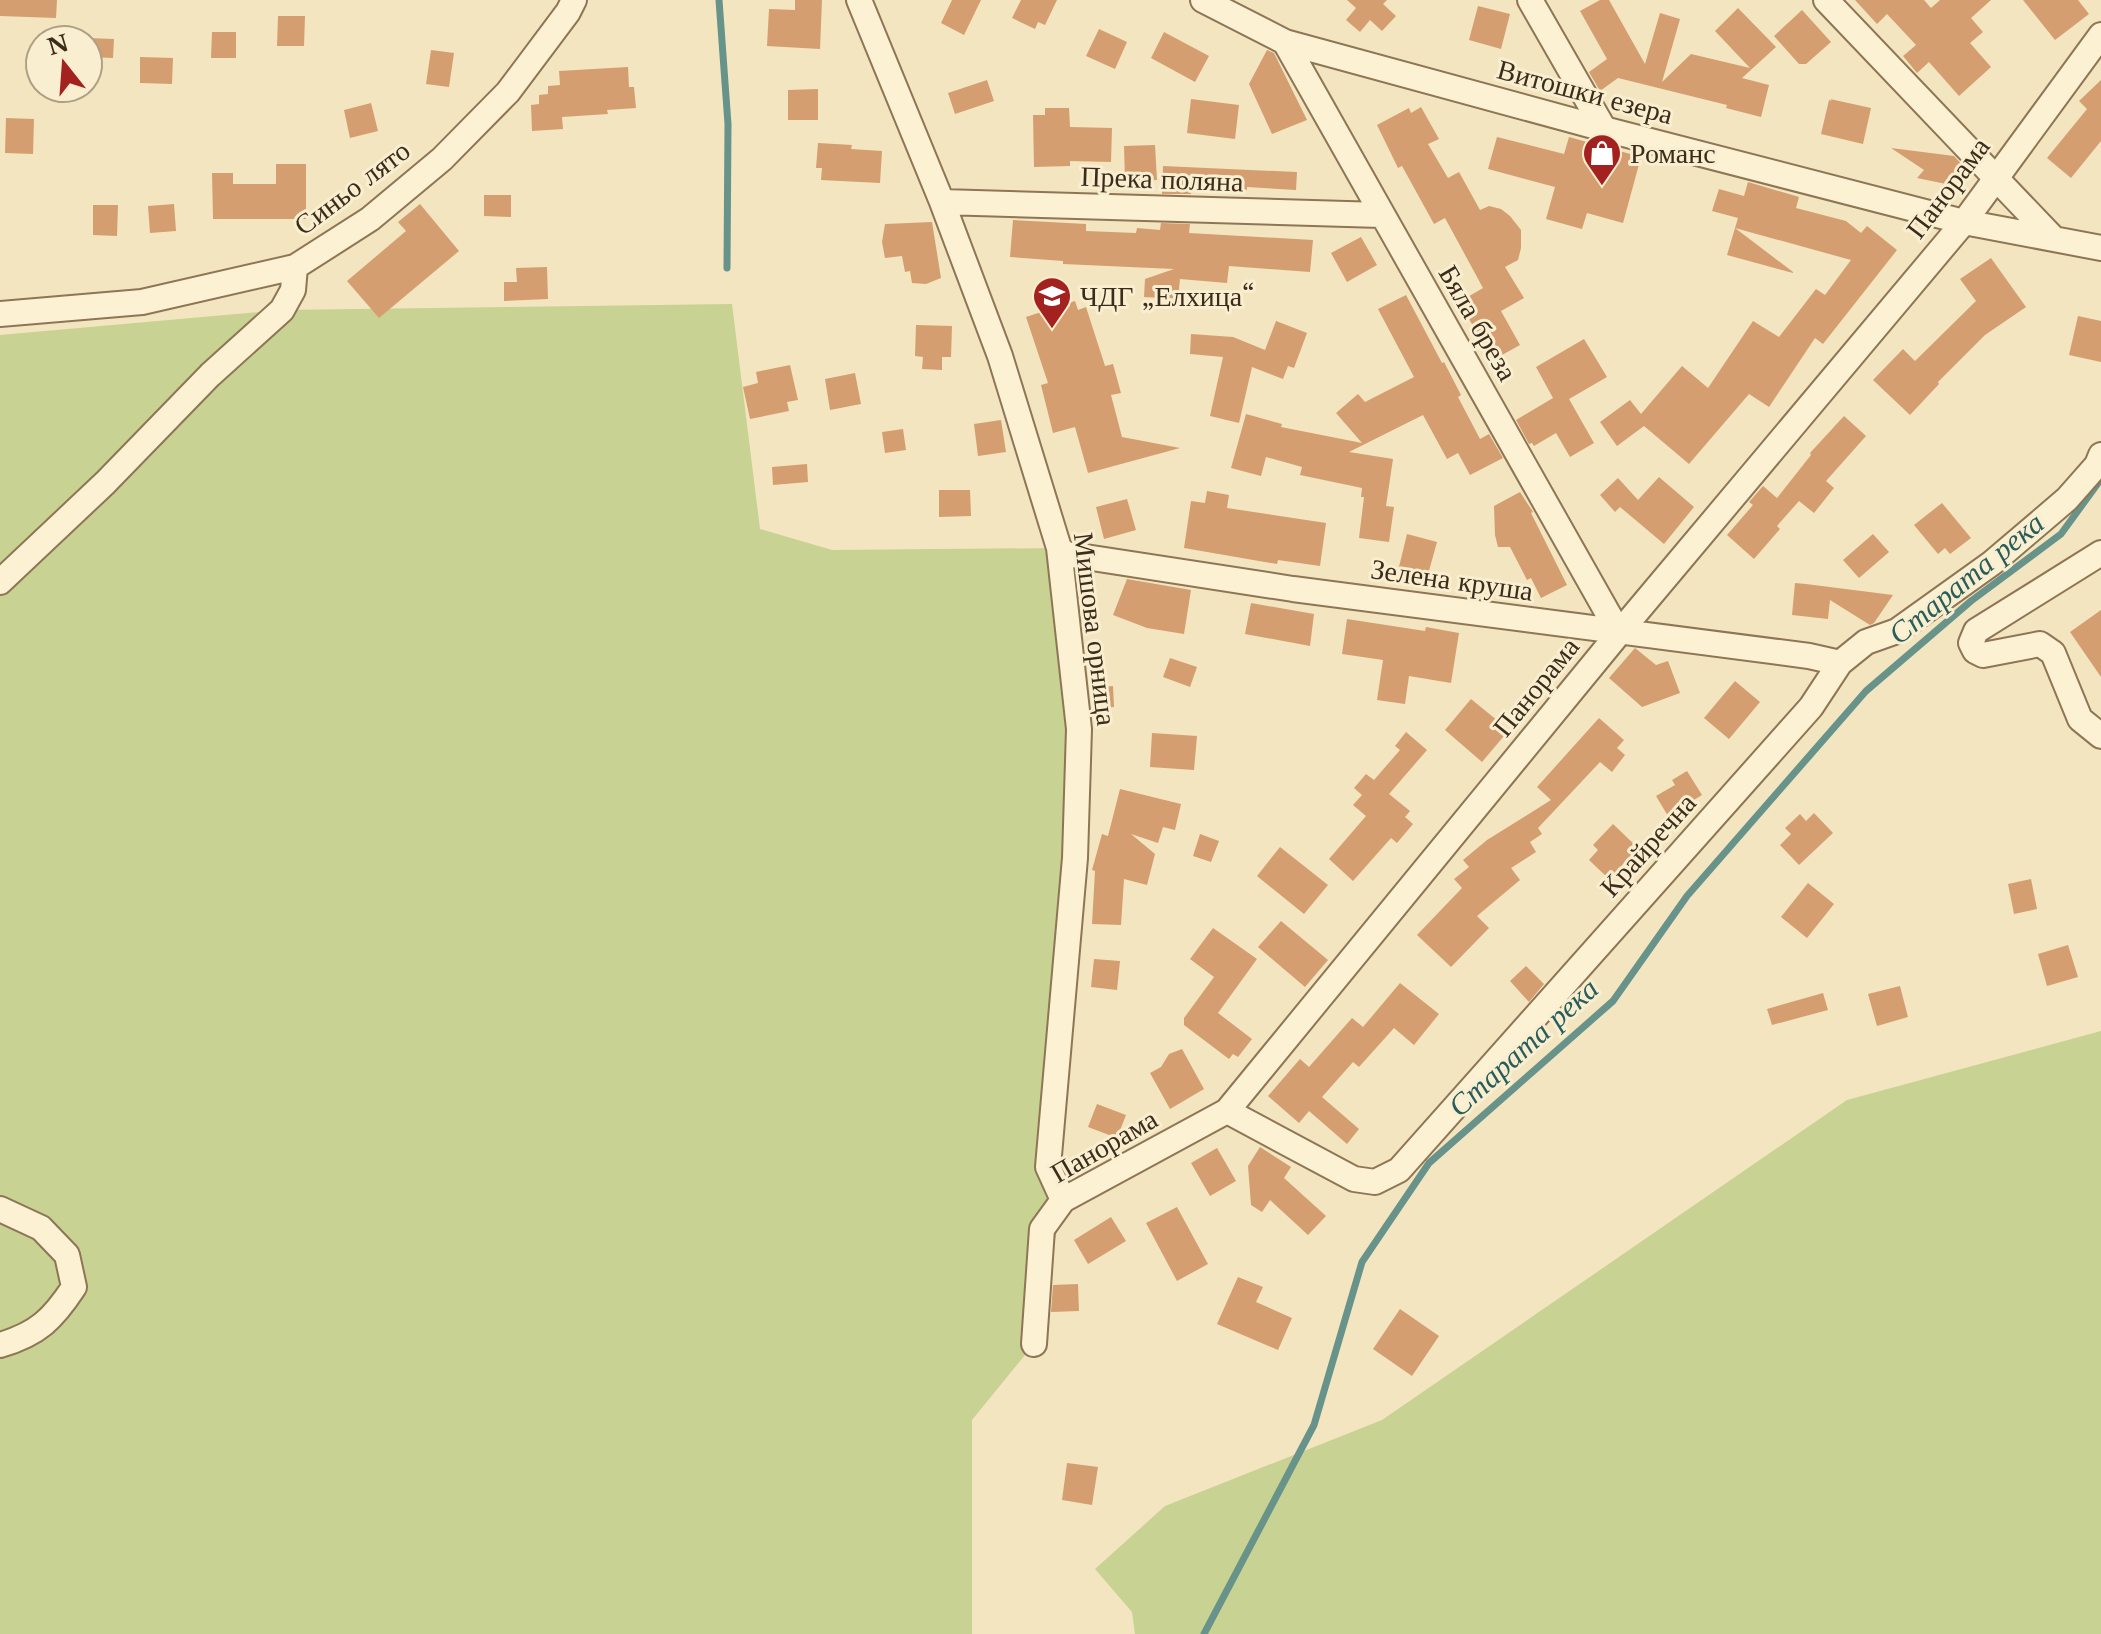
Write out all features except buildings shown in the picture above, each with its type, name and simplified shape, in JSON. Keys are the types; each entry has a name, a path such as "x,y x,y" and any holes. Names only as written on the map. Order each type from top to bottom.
{"street":[{"name":"Синьо лято","path":"0,314 142,302 295,267 370,219 442,159 508,92 574,0"},
{"name":"Мишова орница","path":"859,0 942,202 1000,356 1059,548 1079,729 1075,858 1048,1167 1063,1200"},
{"name":"Витошки езера","path":"1203,0 1285,42 1964,222 2101,248"},
{"path":"1530,0 1604,129"},
{"path":"1826,0 2054,239"},
{"name":"Панорама","path":"1034,1344 1042,1229 1063,1200 1227,1111 1619,633 1964,222 2101,35"},
{"name":"Бяла бреза","path":"1285,42 1619,633"},
{"name":"Прека поляна","path":"942,202 1381,215"},
{"path":"0,582 105,483 210,375 282,310 293,290 295,267"},
{"name":"Крайречна","path":"1227,1111 1354,1179 1375,1182 1399,1170 1811,707 1840,663 1866,642 1897,631 1992,563 2067,499 2097,465 2101,455"},
{"name":"Зелена круша","path":"1059,548 1066,554 1246,582 1809,656 1840,663"},
{"path":"2101,553 1976,631 1971,639 1975,651 1983,655 2040,644 2053,653 2080,719 2101,736"},
{"path":"0,1209 41,1228 67,1255 74,1287 59,1309 28,1336 0,1345"}],"green space":[{"path":"732,304 760,529 832,550 1059,548 1079,729 1048,1167 1063,1200 1034,1344 972,1420 972,1634 0,1634 0,335 282,310"},
{"path":"2101,1031 2101,1634 1135,1634 1132,1612 1095,1569 1165,1506 1382,1420 1847,1100"}],"waterway":[{"path":"719,0 728,124 727,268"},
{"name":"Старата река","path":"1204,1634 1314,1425 1362,1262 1429,1163 1613,1001 1687,896 1866,691 1971,601 2061,534 2101,479"}],"place":[{"name":"Романс","path":"1602,187"},
{"name":"ЧДГ „Елхица“","path":"1052,330"}]}
